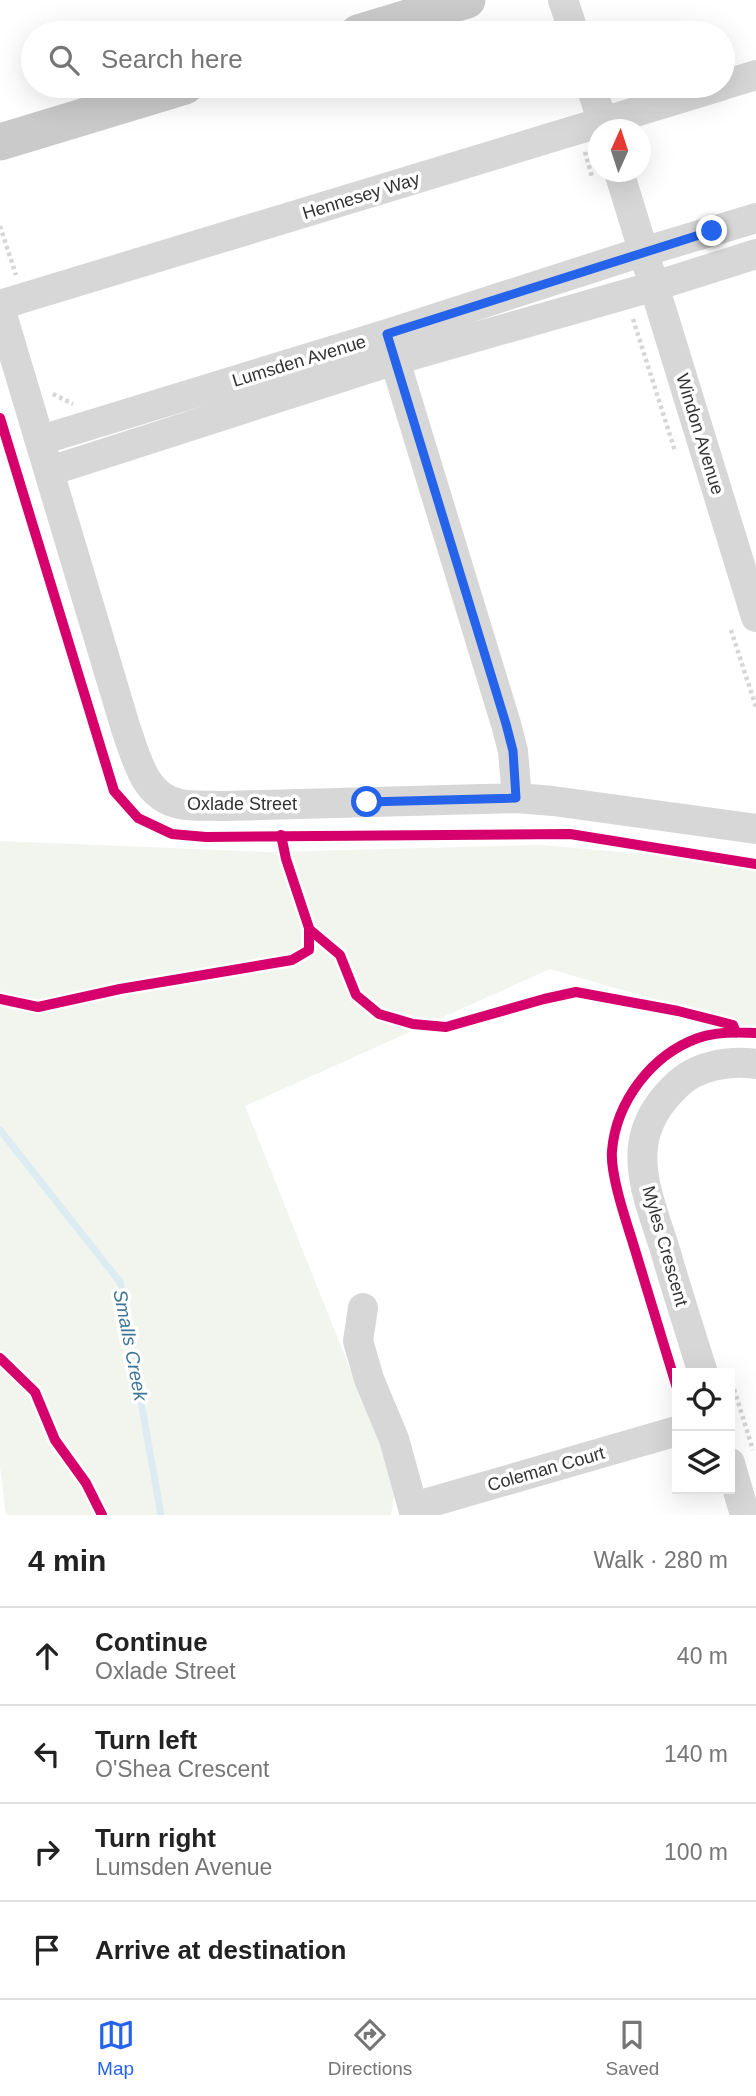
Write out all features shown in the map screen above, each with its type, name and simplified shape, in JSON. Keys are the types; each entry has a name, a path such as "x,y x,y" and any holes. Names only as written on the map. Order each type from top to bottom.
{"main road":[{"path":"398,21 467,0"},
{"path":"0,142 145,98"}],"street":[{"path":"563,0 570,21"},
{"name":"Hennesey Way","path":"735,81 756,75"},
{"path":"592,98 594,119"},
{"name":"Hennesey Way","path":"622,119 684,98"},
{"name":"Hennesey Way","path":"0,307 588,130"},
{"name":"Windon Avenue","path":"609,182 645,251 748,609"},
{"name":"Lumsden Avenue","path":"50,471 645,251 756,218"},
{"name":"Lumsden Avenue","path":"41,440 391,347 655,286 756,254"},
{"name":"Oxlade Street","path":"0,307 126,729 149,786 164,799 180,804 224,806 516,798 756,830"},
{"path":"391,347 506,724 513,751 516,798"},
{"name":"Myles Crescent","path":"701,1368 647,1192 643,1147 654,1112 682,1079 717,1066 756,1064"},
{"name":"Coleman Court","path":"363,1308 358,1340 369,1379 394,1439 414,1511 672,1433"},
{"path":"735,1480 745,1515"}],"path":[{"path":"629,308 679,463"},
{"path":"62,399 78,406"},
{"path":"748,609 756,707"},
{"path":"735,1392 756,1460"}],"shaded area":[{"path":"0,841 268,852 541,845 756,864 756,1029 550,969 245,1106 396,1484 391,1515 6,1515 0,1467"}],"waterway":[{"name":"Smalls Creek","path":"0,1130 120,1282 161,1515"}],"cycle path":[{"path":"0,418 114,791 138,818 172,834 206,837 570,834 756,864"},
{"path":"0,999 38,1007 120,989 292,960 309,950 309,928 286,859 281,835"},
{"path":"309,929 340,955 356,995 379,1014 413,1024 446,1027 576,992 678,1011 733,1025 736,1033"},
{"path":"672,1371 613,1171 615,1133 621,1115 639,1082 665,1056 704,1036 756,1033"},
{"path":"0,1358 35,1392 55,1440 86,1483 102,1515"}],"route":[{"path":"367,802 516,798 513,751 506,724 387,334 712,231"}]}
